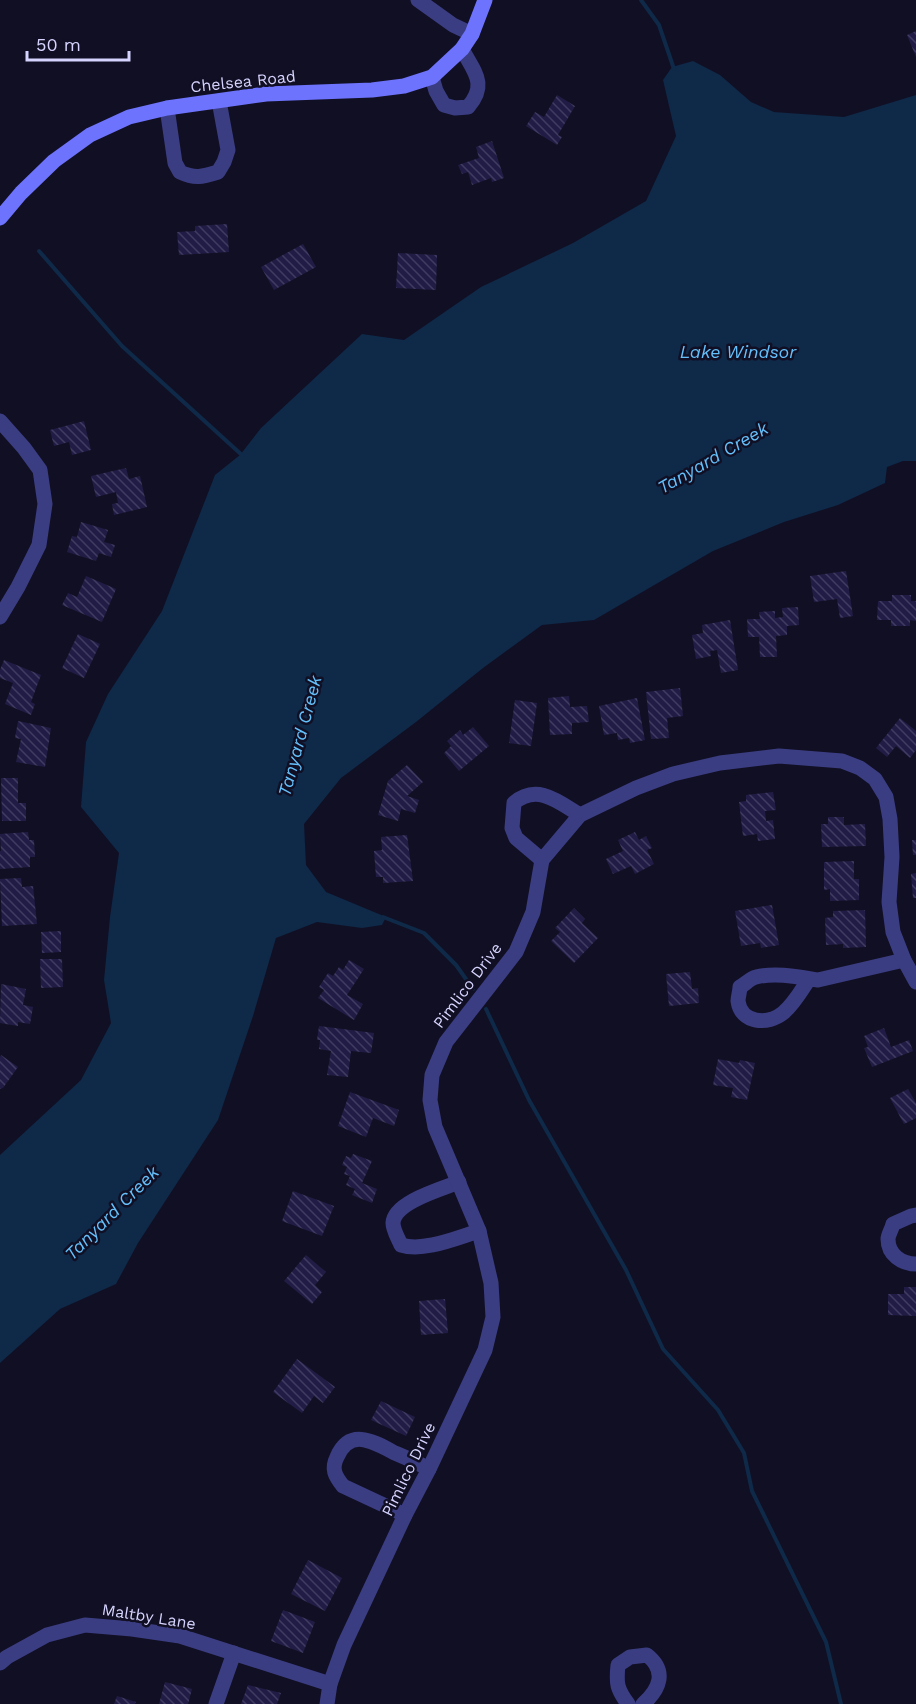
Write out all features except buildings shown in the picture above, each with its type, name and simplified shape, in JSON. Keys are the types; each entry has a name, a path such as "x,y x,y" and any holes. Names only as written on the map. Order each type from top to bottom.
{"street":[{"path":"418,0 453,25 472,34"},
{"name":"Chelsea Road","path":"0,218 21,193 54,162 90,135 129,117 167,108 266,94 372,90 404,86 432,77 462,49 472,34 485,0"},
{"path":"432,77 436,91 444,105 455,108 468,107 477,96 479,80 462,49"},
{"path":"167,108 175,163 180,172 191,177 205,176 218,172 228,150 219,101"},
{"path":"0,421 40,470 45,504 39,545 0,617"},
{"path":"580,815 549,796 538,794 521,797 513,803 512,828 516,838 542,860 580,815 636,788 674,774 720,763 779,756 842,761 860,768 875,779 886,797 892,857 889,902 893,932 916,982"},
{"name":"Pimlico Drive","path":"327,1704 330,1684 344,1645 485,1350 493,1317 491,1283 479,1232 435,1127 430,1100 432,1075 446,1042 516,952 533,912 542,860"},
{"path":"809,979 818,980 904,960"},
{"path":"459,1182 405,1205 397,1212 393,1222 396,1233 401,1245 422,1248 479,1232"},
{"path":"916,1215 893,1224 888,1238 891,1250 898,1260 916,1264"},
{"path":"405,1515 343,1486 336,1478 333,1468 337,1455 345,1443 357,1439 370,1440 429,1469"},
{"name":"Maltby Lane","path":"0,1663 47,1635 86,1625 180,1636 330,1684"},
{"path":"216,1704 234,1653"},
{"path":"628,1704 619,1692 618,1665 630,1657 647,1655 656,1662 660,1670 658,1683 650,1698 643,1704"}],"water":[{"name":"Lake Windsor","path":"693,61 720,75 751,102 774,112 844,117 916,95 916,461 903,461 887,467 885,483 838,505 784,522 713,551 594,620 542,625 341,778 304,824 306,865 326,892 386,917 382,925 362,928 317,922 276,938 218,1120 138,1243 116,1284 60,1309 0,1363 0,1155 81,1080 111,1023 104,980 119,853 81,807 86,742 108,694 162,611 215,475 240,455 261,428 362,334 404,340 481,287 573,243 646,201 676,136 663,80 672,67"}],"waterway":[{"path":"641,0 659,25 674,69"},
{"path":"39,251 122,346 243,456"},
{"path":"383,917 424,933 456,965 473,989"},
{"path":"486,1009 529,1100 626,1270 663,1349 718,1410 744,1453 752,1491 826,1642 841,1704"}],"water label":[{"name":"Tanyard Creek","path":"713,458"},
{"name":"Tanyard Creek","path":"300,736"},
{"name":"Tanyard Creek","path":"112,1213"}]}
